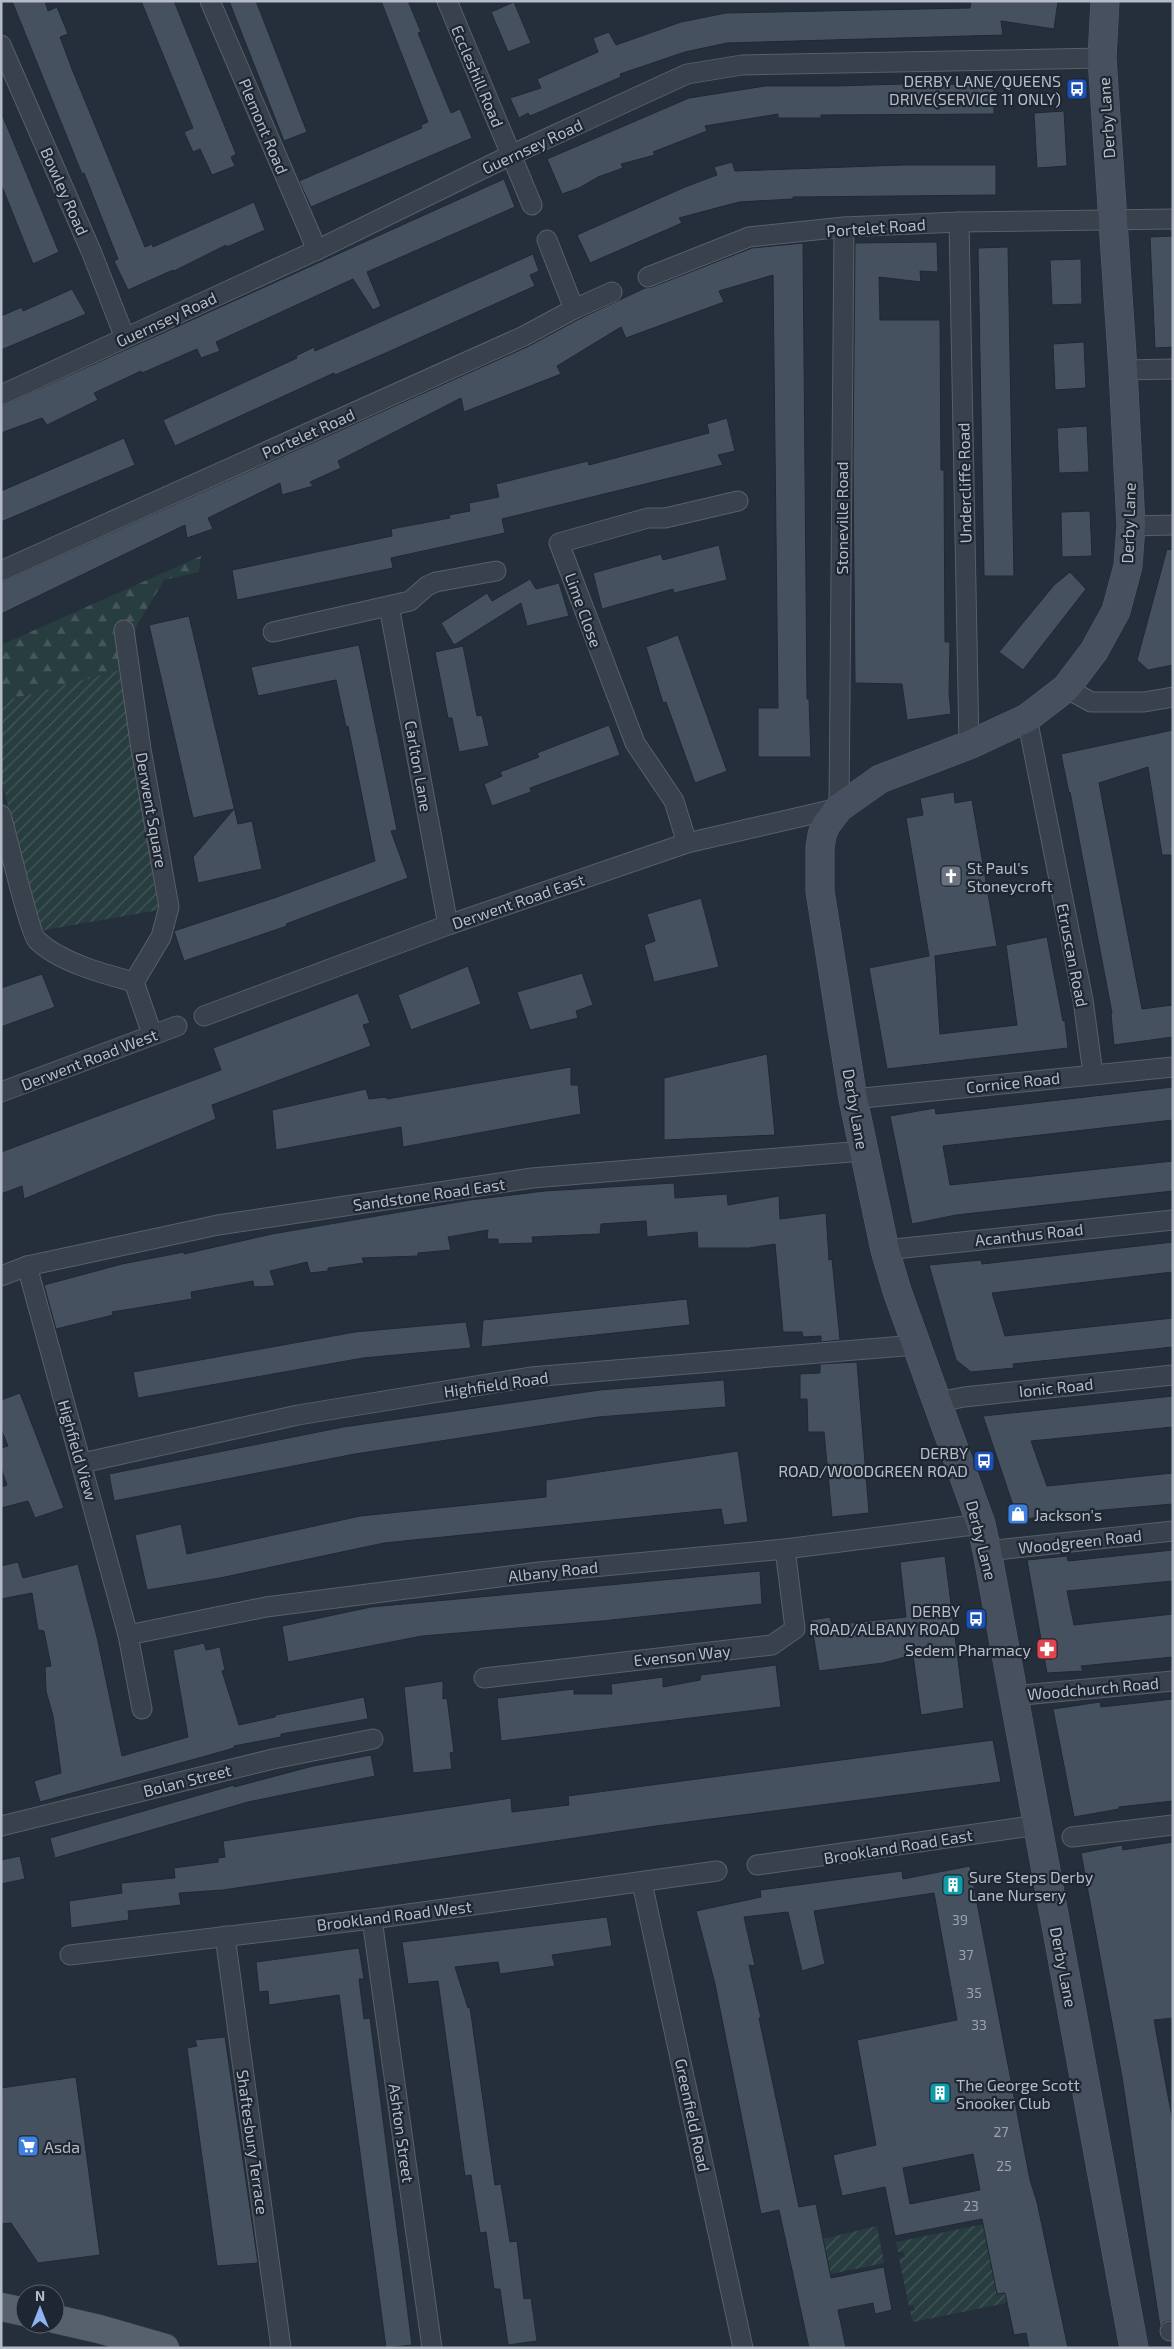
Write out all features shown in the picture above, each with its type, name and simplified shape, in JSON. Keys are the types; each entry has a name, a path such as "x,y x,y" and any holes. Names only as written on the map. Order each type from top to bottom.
{"main road":[{"path":"65,2321 99,2328 165,2348"}],"street":[{"name":"Plemont Road","path":"210,1 317,250"},
{"name":"Eccleshill Road","path":"447,1 532,205"},
{"name":"Derby Lane","path":"1105,1 1102,58 1123,370 1131,526 1128,566 1116,610 1094,651 1066,688 1027,718 969,745 880,779 840,808 826,825 822,835 820,848 820,891 853,1099 885,1250 916,1345 939,1402 981,1524 987,1551 1012,1696 1038,1825 1134,2348"},
{"name":"Bowley Road","path":"1,45 92,251 125,338"},
{"name":"Guernsey Road","path":"1,395 317,250 511,155 687,74 742,65 1102,58"},
{"name":"Portelet Road","path":"648,277 749,238 844,228 959,222 1173,219"},
{"name":"Undercliffe Road","path":"959,222 969,745"},
{"name":"Stoneville Road","path":"840,808 844,228"},
{"path":"547,240 574,309"},
{"name":"Portelet Road","path":"1,571 524,336 574,309 612,292"},
{"path":"1123,370 1173,369"},
{"name":"Lime Close","path":"687,843 674,802 635,743 560,542 648,518 665,518 738,501"},
{"path":"1131,526 1173,525"},
{"path":"273,632 410,601 427,586 436,582 496,570"},
{"name":"Carlton Lane","path":"389,606 448,925"},
{"name":"Derwent Square","path":"124,630 141,749 169,907 161,937 134,982"},
{"path":"1066,688 1091,702 1144,702 1173,697"},
{"name":"Etruscan Road","path":"1027,718 1082,1000 1093,1074"},
{"name":"Derwent Road East","path":"204,1016 448,925 687,843 840,808"},
{"path":"1,815 35,939 52,952 68,959 104,974 134,982 152,1034"},
{"name":"Derwent Road West","path":"1,1092 177,1026"},
{"name":"Cornice Road","path":"853,1099 1173,1067"},
{"name":"Sandstone Road East","path":"1,1276 27,1266 218,1225 532,1178 863,1151"},
{"name":"Acanthus Road","path":"885,1250 1173,1220"},
{"name":"Highfield View","path":"27,1266 128,1635 142,1709"},
{"name":"Highfield Road","path":"82,1463 298,1415 532,1377 916,1345"},
{"name":"Ionic Road","path":"939,1402 964,1397 1173,1375"},
{"name":"Albany Road","path":"128,1635 276,1606 539,1572 785,1549 981,1524"},
{"name":"Woodgreen Road","path":"987,1551 1173,1531"},
{"name":"Evenson Way","path":"484,1678 772,1645 795,1629 785,1549"},
{"name":"Woodchurch Road","path":"1012,1696 1173,1681"},
{"name":"Bolan Street","path":"1,1826 273,1759 373,1739"},
{"name":"Brookland Road East","path":"757,1865 1038,1825"},
{"path":"1074,1837 1173,1825"},
{"name":"Brookland Road West","path":"70,1955 372,1919 717,1871"},
{"name":"Greenfield Road","path":"642,1882 743,2348"},
{"name":"Ashton Street","path":"372,1919 432,2348"},
{"name":"Shaftesbury Terrace","path":"225,1936 281,2348"}],"green space":[{"path":"201,556 199,572 164,580 136,627 134,659 119,699 20,797 7,802 1,781 1,645"},
{"path":"120,670 159,910 39,931 8,807 1,770 1,702"},
{"path":"999,2221 985,2237 990,2259 1007,2256 993,2271 997,2294 1014,2291 1016,2301 913,2322 910,2311 915,2310 913,2305 909,2306 899,2258 905,2257 903,2251 898,2252 896,2242"},
{"path":"877,2226 884,2263 831,2274 823,2239"}],"building":[{"path":"12,1 45,1 48,11 57,7 68,34 60,37 145,247 152,244 153,247 254,202 265,230 227,247 226,245 174,271 128,290 114,261 118,259 84,173 82,174"},
{"path":"141,1 174,1 236,154 231,157 235,166 212,175 200,149 193,152 184,132 193,128"},
{"path":"229,1 256,1 307,132 284,141"},
{"path":"381,1 408,1 421,32 418,33 451,113 460,109 472,138 311,207 299,181 422,128 421,125 428,122"},
{"path":"971,1 1058,1 1054,29 1001,21 1003,35 727,43 685,52 620,74 621,77 530,116 528,113 519,118 510,98 541,88 537,79 598,52 593,38 609,32 616,45 681,22 726,13 970,8"},
{"path":"514,2 531,43 508,52 491,12"},
{"path":"994,82 994,114 821,115 821,118 778,118 778,114 705,126 707,131 653,152 655,155 621,164 623,168 598,177 579,188 562,194 547,159 689,98 765,86 937,83 937,85"},
{"path":"1064,111 1067,166 1037,168 1034,113"},
{"path":"1,112 59,252 33,264 1,184"},
{"path":"732,162 735,171 902,165 996,165 996,195 793,197 793,199 739,202 679,218 682,223 590,263 577,235 685,187 717,175 714,167"},
{"path":"504,179 515,207 367,272 381,306 373,310 353,279 216,342 220,351 201,358 197,349 142,373 141,371 94,393 98,400 47,425 42,418 1,433 1,406"},
{"path":"1173,236 1173,347 1155,348 1150,237"},
{"path":"937,242 938,272 920,271 921,282 879,277 880,320 940,320 941,470 944,470 945,642 950,642 949,693 951,714 907,720 902,684 855,683 853,465 855,243"},
{"path":"803,243 807,699 809,699 811,757 758,757 758,708 778,708 773,275 719,291 724,302 626,338 621,327 557,366 561,374 464,412 461,398 338,461 341,468 310,482 313,486 282,495 280,483 208,518 213,529 187,538 185,525 1,614 1,582 529,346 579,319 645,288 652,287 752,248"},
{"path":"1008,247 1014,576 984,576 978,248"},
{"path":"533,254 539,271 530,275 535,286 335,375 334,373 175,446 163,420 297,358 296,356 314,347 315,351"},
{"path":"1081,259 1082,304 1052,305 1050,260"},
{"path":"72,289 86,314 1,350 1,316 22,307 23,311"},
{"path":"1084,342 1086,388 1055,390 1053,344"},
{"path":"727,418 735,451 718,455 723,465 502,519 505,533 391,558 393,568 237,600 232,570 392,536 391,529 450,518 449,515 470,511 469,503 499,497 496,484 588,461 589,465 709,433 707,424"},
{"path":"1087,426 1089,472 1059,473 1057,428"},
{"path":"124,438 135,465 1,522 1,491"},
{"path":"1090,511 1092,556 1062,557 1061,512"},
{"path":"719,545 727,580 674,593 673,589 602,609 593,573 661,554 663,560"},
{"path":"1167,549 1173,550 1173,665 1148,670 1137,660"},
{"path":"1070,572 1086,589 1023,670 999,652 1054,585"},
{"path":"530,579 536,589 559,583 569,616 527,626 521,603 454,645 441,623 487,593 492,601"},
{"path":"189,616 238,824 252,821 262,869 198,883 193,857 234,809 193,818 149,625"},
{"path":"678,635 727,771 695,783 666,702 663,703 646,647"},
{"path":"359,645 397,830 391,831 408,878 286,924 287,926 184,961 174,931 277,897 375,861 348,726 346,727 336,680 258,696 251,667"},
{"path":"463,646 477,716 482,715 489,746 459,752 452,718 448,718 435,652"},
{"path":"609,725 620,755 530,788 531,792 492,806 484,784 502,776 500,772 539,757 537,753"},
{"path":"1173,730 1173,855 1162,855 1148,767 1099,783 1142,1009 1173,1005 1173,1037 1114,1045 1112,1013 1061,754"},
{"path":"954,792 955,803 972,800 997,946 935,956 940,1034 1017,1025 1006,945 1047,937 1063,1021 1065,1021 1068,1048 887,1069 869,968 929,956 906,818 923,815 920,798"},
{"path":"701,898 719,967 654,982 644,945 655,941 647,914"},
{"path":"468,966 481,1004 411,1030 398,995"},
{"path":"582,973 593,1005 576,1011 578,1018 530,1030 517,992"},
{"path":"42,974 55,1007 1,1027 1,988"},
{"path":"358,993 370,1023 363,1025 371,1046 212,1105 216,1119 24,1199 22,1186 1,1194 1,1152 221,1070 213,1048"},
{"path":"767,1054 775,1135 664,1140 664,1078"},
{"path":"571,1067 571,1085 578,1085 581,1114 403,1147 401,1127 276,1150 272,1110 366,1089 369,1099 386,1097 387,1099"},
{"path":"1173,1087 1173,1120 943,1146 950,1185 1173,1161 1173,1191 956,1215 912,1224 890,1116 935,1108 936,1114"},
{"path":"674,1183 675,1198 727,1194 728,1205 779,1196 780,1219 826,1213 829,1260 832,1259 840,1340 821,1342 821,1336 803,1337 802,1332 783,1332 775,1244 749,1248 698,1248 697,1232 647,1237 646,1221 601,1224 600,1234 532,1237 533,1243 498,1244 498,1239 487,1239 488,1230 448,1237 451,1250 418,1253 418,1256 362,1258 364,1263 328,1268 328,1271 310,1273 307,1262 270,1271 275,1286 254,1287 253,1281 191,1292 192,1299 112,1312 113,1315 56,1329 44,1285 122,1264 184,1252 184,1254 272,1234 470,1200 545,1191"},
{"path":"1173,1242 1173,1272 992,1293 1005,1336 1173,1318 1173,1347 1013,1364 1014,1368 971,1372 956,1360 929,1265 981,1260 982,1264"},
{"path":"687,1299 690,1325 481,1347 483,1320"},
{"path":"466,1322 471,1348 363,1358 138,1398 133,1372 355,1332"},
{"path":"857,1362 869,1513 832,1517 824,1432 808,1432 807,1399 800,1399 800,1374 820,1373 820,1364"},
{"path":"724,1380 726,1407 598,1417 355,1454 114,1501 109,1474 343,1427 600,1390"},
{"path":"20,1393 64,1508 35,1518 28,1501 1,1508 1,1487 7,1485 1,1468 1,1448 8,1446 1,1429 1,1400"},
{"path":"1173,1396 1173,1427 1031,1441 1047,1486 1173,1473 1173,1504 1026,1519 1015,1511 983,1416"},
{"path":"738,1451 748,1522 724,1525 721,1509 384,1543 220,1578 147,1590 135,1535 181,1524 187,1554 360,1516 546,1497 546,1480"},
{"path":"1173,1550 1173,1581 1067,1591 1074,1625 1173,1614 1173,1657 1081,1666 1083,1671 1047,1673 1027,1560 1067,1556 1068,1561"},
{"path":"945,1556 964,1708 921,1715 913,1655 883,1663 819,1671 811,1620 830,1617 832,1625 906,1617 900,1562"},
{"path":"18,1562 23,1578 78,1564 97,1637 122,1756 188,1737 173,1650 204,1643 206,1650 220,1647 225,1670 222,1671 239,1725 275,1717 276,1715 364,1697 368,1719 281,1734 281,1737 234,1746 234,1748 40,1802 34,1781 61,1773 53,1716 46,1691 45,1667 51,1666 44,1631 38,1630 32,1593 1,1599 1,1566"},
{"path":"760,1571 762,1604 602,1621 422,1636 288,1662 282,1626 371,1607"},
{"path":"776,1665 781,1707 501,1741 497,1698 574,1689 574,1694 612,1694 611,1684 663,1677 663,1687 700,1680 701,1675"},
{"path":"443,1681 443,1699 447,1698 454,1752 450,1753 452,1769 413,1773 404,1687"},
{"path":"1173,1699 1173,1801 1119,1807 1119,1809 1074,1817 1053,1709 1100,1702 1101,1707"},
{"path":"993,1740 1001,1782 656,1826 223,1890 179,1893 181,1905 128,1911 129,1920 71,1928 69,1901 122,1893 121,1883 175,1878 174,1868 218,1862 218,1858 225,1857 223,1841 511,1798 512,1812 569,1805 568,1796"},
{"path":"371,1755 375,1776 248,1802 55,1858 50,1838 234,1785 234,1787 313,1766"},
{"path":"1173,1842 1173,2018 1154,2020 1173,2123 1173,2320 1164,2322 1160,2327 1122,2077 1081,1853 1122,1845 1123,1850"},
{"path":"20,1856 25,1879 1,1884 1,1860"},
{"path":"970,1866 1030,2180 1037,2202 1068,2348 1029,2348 1026,2333 1014,2335 1005,2293 997,2294 982,2219 895,2236 885,2187 842,2196 833,2155 876,2145 857,2040 957,2020 934,1893 814,1911 825,1964 802,1971 788,1912 744,1917 755,1966 749,1965 761,2018 759,2018 799,2207 816,2204 831,2278 884,2267 892,2310 875,2314 873,2303 838,2310 846,2348 809,2348 779,2210 761,2214 715,1984 696,1911 761,1897 760,1890 902,1871 903,1879","holes":["973,2154 980,2190 910,2204 903,2168"]},
{"path":"607,1917 612,1946 552,1955 555,1966 500,1974 498,1962 455,1967 468,2008 470,2007 495,2185 501,2184 510,2242 517,2241 524,2299 531,2298 534,2319 537,2341 508,2345 500,2289 494,2289 486,2232 480,2233 471,2175 465,2176 438,1981 408,1984 402,1942"},
{"path":"359,1948 364,1979 359,1979 364,2019 370,2018 412,2345 386,2348 339,1995 269,2005 268,1991 259,1992 256,1962"},
{"path":"225,2037 258,2263 217,2266 187,2048 197,2046 195,2040"},
{"path":"76,2077 100,2255 38,2263 11,2223 1,2224 1,2088"}],"place":[{"name":"DERBY LANE/QUEENS DRIVE(SERVICE 11 ONLY)","path":"1077,89"},
{"name":"St Paul's Stoneycroft","path":"951,876"},
{"name":"DERBY ROAD/WOODGREEN ROAD","path":"984,1461"},
{"name":"Jackson's","path":"1018,1514"},
{"name":"DERBY ROAD/ALBANY ROAD","path":"976,1619"},
{"name":"Sedem Pharmacy","path":"1047,1649"},
{"name":"Sure Steps Derby Lane Nursery","path":"953,1885"},
{"name":"The George Scott Snooker Club","path":"940,2093"},
{"name":"Asda","path":"28,2146"}]}
